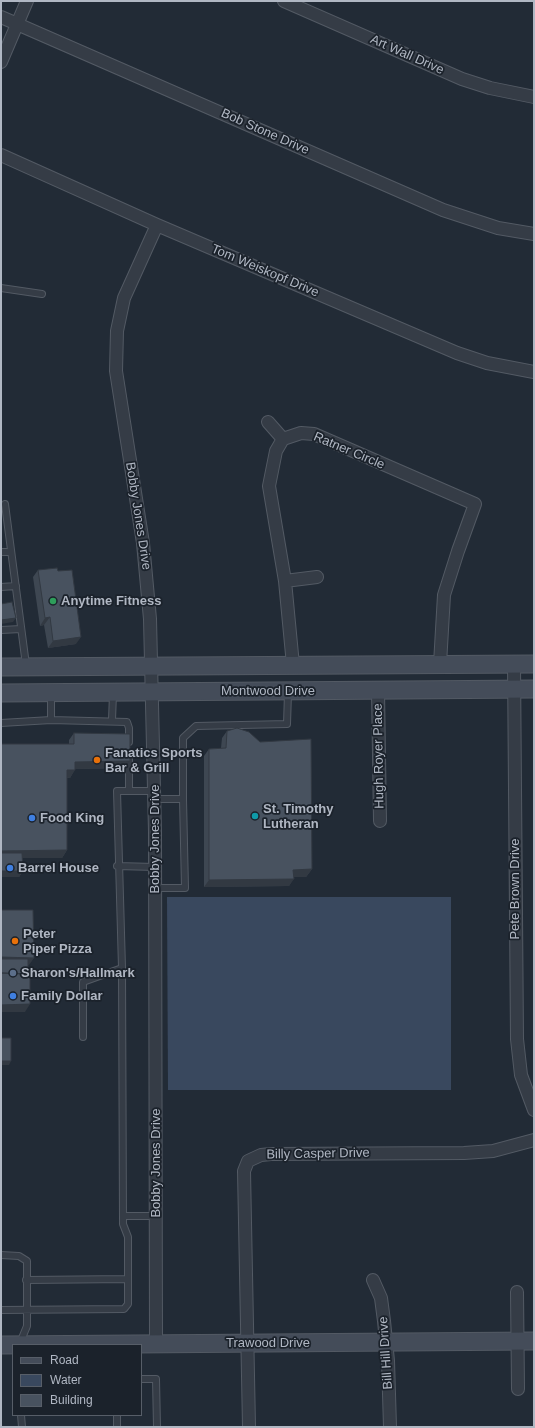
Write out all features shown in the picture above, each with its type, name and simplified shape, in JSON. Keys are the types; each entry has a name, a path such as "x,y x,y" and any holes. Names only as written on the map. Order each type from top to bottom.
{"main road":[{"name":"Montwood Drive","path":"1,667 534,664"},
{"name":"Montwood Drive","path":"1,693 534,689"},
{"name":"Trawood Drive","path":"142,1344 526,1341"},
{"name":"Trawood Drive","path":"1,1345 12,1345"}],"street":[{"path":"1,62 27,1"},
{"name":"Art Wall Drive","path":"284,1 462,79 498,90 534,97"},
{"name":"Bob Stone Drive","path":"1,17 443,210 498,228 534,234"},
{"name":"Tom Weiskopf Drive","path":"1,155 157,225 457,353 487,363 534,372"},
{"name":"Bobby Jones Drive","path":"156,1344 155,795 150,619 145,558 123,424 116,371 116,353 118,324 124,298 157,225"},
{"path":"268,422 283,439 276,451 269,486 285,581 292,666"},
{"name":"Ratner Circle","path":"283,439 301,433 314,434 475,504 444,595 440,664"},
{"path":"285,581 317,577"},
{"name":"Pete Brown Drive","path":"514,664 517,1039 521,1075 534,1110"},
{"name":"Hugh Royer Place","path":"378,691 380,821"},
{"name":"Billy Casper Drive","path":"248,1427 244,1171 248,1161 261,1155 271,1154 464,1153 493,1151 534,1140"},
{"name":"Bill Hill Drive","path":"373,1280 381,1298 388,1361 390,1427"},
{"path":"517,1292 526,1341 518,1389"}],"lane":[{"path":"1,288 42,294"},
{"path":"5,504 26,667"},
{"path":"1,552 11,552"},
{"path":"1,587 16,586"},
{"path":"1,630 21,628"},
{"path":"155,888 185,888 183,738 196,726 287,724 288,691"},
{"path":"112,692 112,720"},
{"path":"50,693 51,720"},
{"path":"1,723 51,720 112,720 127,722 129,728 129,791"},
{"path":"1,1310 124,1309 128,1304 128,1237 123,1224 122,968 117,866 117,791 129,791 183,799"},
{"path":"117,866 155,867"},
{"path":"83,1038 83,982 122,968"},
{"path":"123,1216 156,1216"},
{"path":"1,1255 19,1256 27,1261 27,1326 20,1344"},
{"path":"26,1280 128,1279"},
{"path":"142,1379 156,1379 157,1427"},
{"path":"22,1416 22,1427"},
{"path":"117,1416 117,1427"}],"water":[{"path":"167,897 451,897 451,1090 168,1090"}],"building":[{"name":"Anytime Fitness","path":"57,568 58,571 72,570 81,637 53,641 50,617 45,618 38,570"},
{"path":"12,602 16,618 1,620 1,604"},
{"name":"St. Timothy Lutheran","path":"237,728 249,732 260,742 311,739 312,869 293,870 294,879 209,880 209,749 226,748 227,731"},
{"name":"Food King","path":"74,733 130,734 130,761 75,762 75,770 67,770 67,850 1,851 1,744 74,744"},
{"path":"1,853 22,853 23,871 1,871"},
{"name":"Peter Piper Pizza","path":"1,910 33,910 34,958 1,957"},
{"path":"1,959 28,959 28,974 1,973"},
{"name":"Family Dollar","path":"1,973 30,974 30,1004 1,1005"},
{"path":"1,1038 11,1038 11,1061 1,1061"}],"place":[{"name":"Anytime Fitness","path":"53,601"},
{"name":"Fanatics Sports Bar & Grill","path":"97,760"},
{"name":"St. Timothy Lutheran","path":"255,816"},
{"name":"Food King","path":"32,818"},
{"name":"Barrel House","path":"10,868"},
{"name":"Peter Piper Pizza","path":"15,941"},
{"name":"Sharon's/Hallmark","path":"13,973"},
{"name":"Family Dollar","path":"13,996"}]}
